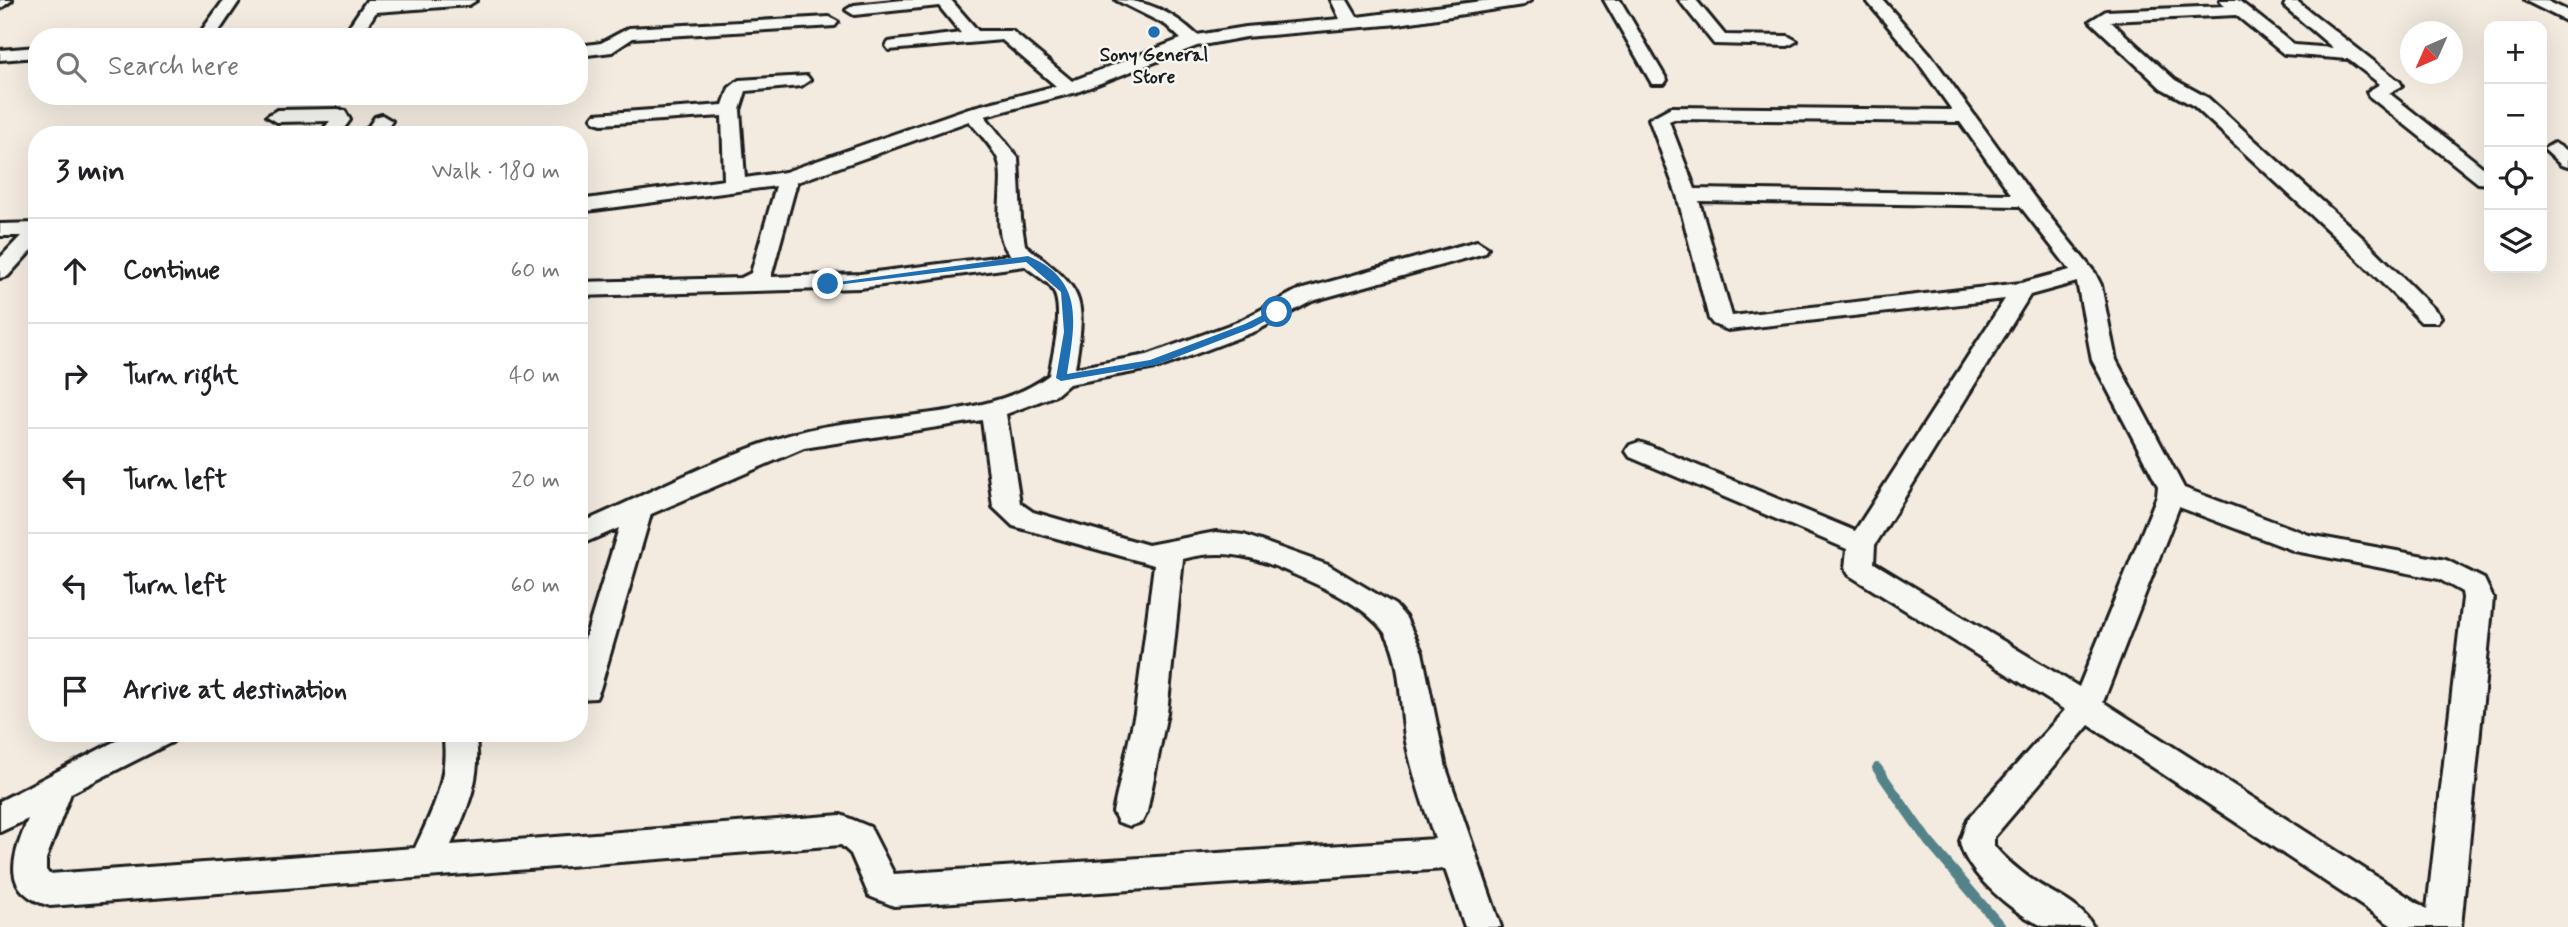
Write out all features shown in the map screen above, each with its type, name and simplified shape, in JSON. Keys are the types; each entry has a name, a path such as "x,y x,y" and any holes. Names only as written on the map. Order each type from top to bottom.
{"street":[{"path":"0,4 4,0"},
{"path":"212,28 232,0"},
{"path":"357,28 372,3 469,0"},
{"path":"854,10 942,0 973,37"},
{"path":"1124,0 1172,21 1193,41"},
{"path":"1339,0 1351,23"},
{"path":"1612,0 1658,80"},
{"path":"1687,0 1720,40 1788,41"},
{"path":"1874,0 1924,58 2026,200 2084,273 2090,285 2105,360 2168,476 2170,493 2086,707 1980,829 1977,838 1977,848 2003,877 2075,927"},
{"path":"2532,0 2565,15"},
{"path":"588,205 788,178 973,113 1070,88 1193,41 1247,32 1351,23 1510,1"},
{"path":"2351,54 2290,50 2234,5 2106,16 2099,21 2168,84 2201,102 2356,244 2429,317"},
{"path":"2292,6 2393,86 2377,90 2378,94 2484,178"},
{"path":"588,50 606,48 629,33 829,22"},
{"path":"895,46 1006,35 1070,88"},
{"path":"0,55 28,52"},
{"path":"735,186 732,110 740,86 801,80"},
{"path":"602,118 732,110"},
{"path":"973,113 1008,158 1013,242 1028,259 1062,285 1066,292 1069,332 1061,378"},
{"path":"1964,116 1666,114 1659,119 1687,195 1721,319 1728,324 2022,290 2084,273"},
{"path":"277,116 338,115 340,120 336,126"},
{"path":"747,285 761,276 788,178"},
{"path":"1687,195 2026,200"},
{"path":"0,230 28,230"},
{"path":"0,271 28,240"},
{"path":"588,532 752,456 802,440 993,410 1047,389 1061,378 1152,362 1248,326 1304,296 1477,248"},
{"path":"588,289 860,281 1028,259"},
{"path":"2022,290 1861,544 1858,564 1862,572 2086,707 2424,927"},
{"path":"993,410 1007,507 1023,519 1148,555 1170,553 1203,543 1244,545 1316,572 1354,591 1391,619 1405,648 1430,773 1483,927"},
{"path":"1639,451 1861,544"},
{"path":"2170,493 2305,544 2446,570 2474,586 2478,598 2443,927"},
{"path":"588,676 639,508"},
{"path":"1130,812 1151,713 1170,553"},
{"path":"0,818 130,742"},
{"path":"426,862 462,770 461,742"},
{"path":"58,784 29,859 28,875 38,887 50,891 841,830 858,835 881,885 894,890 1456,853"}],"waterway":[{"path":"1877,768 1928,841 2001,927"}],"place":[{"name":"Sony General Store","path":"1154,32"}],"route":[{"path":"828,284 957,270 1028,259 1062,285 1066,292 1069,332 1061,378 1134,368 1182,352 1277,312"}]}
